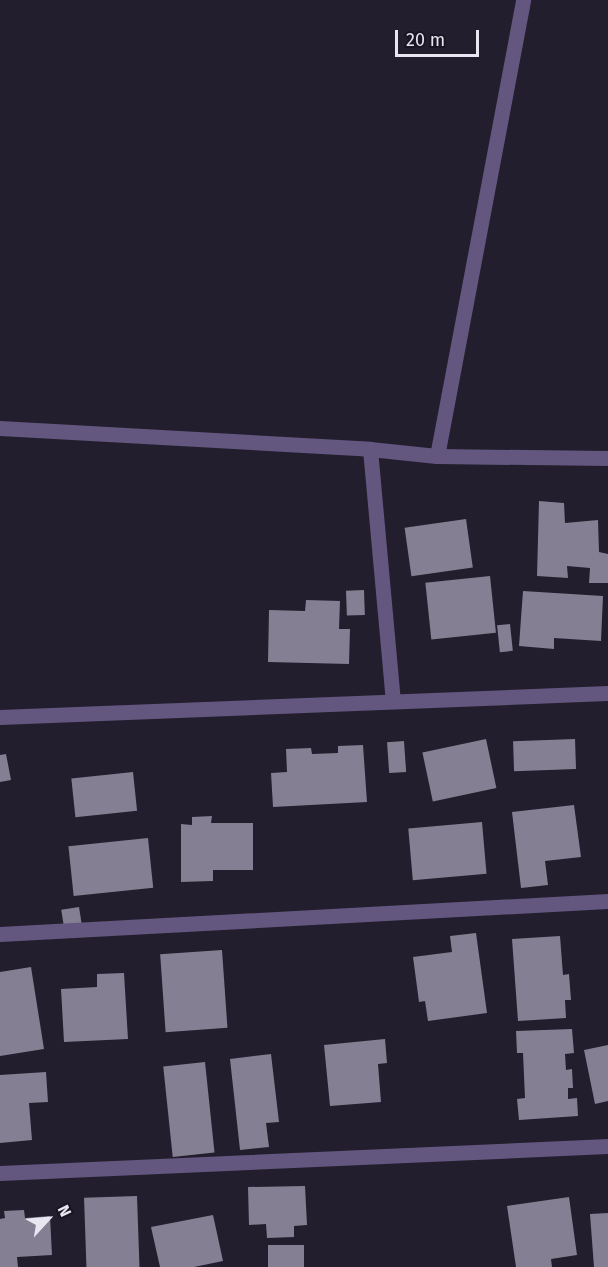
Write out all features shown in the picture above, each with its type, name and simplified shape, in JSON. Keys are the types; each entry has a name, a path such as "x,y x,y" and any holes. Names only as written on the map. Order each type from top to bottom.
{"street":[{"path":"437,456 523,0"},
{"path":"0,428 370,449 437,456 608,458"},
{"path":"370,449 393,701"},
{"path":"0,717 608,693"},
{"path":"0,934 608,901"},
{"path":"0,1173 608,1146"}],"building":[{"path":"539,501 564,503 565,523 598,520 599,552 608,554 608,583 589,583 590,568 567,566 568,578 537,576"},
{"path":"466,519 473,568 411,576 405,528"},
{"path":"490,576 496,633 431,639 425,583"},
{"path":"364,590 365,615 347,616 346,591"},
{"path":"523,591 603,596 601,641 554,638 554,649 519,646"},
{"path":"306,600 340,601 339,629 350,629 349,664 268,662 269,610 305,611"},
{"path":"510,624 513,651 500,652 497,625"},
{"path":"486,739 496,788 433,801 422,753"},
{"path":"575,739 576,769 514,771 513,741"},
{"path":"404,741 406,772 389,773 387,742"},
{"path":"363,745 367,802 273,807 271,773 287,772 286,749 311,748 312,754 338,753 338,746"},
{"path":"6,754 11,780 0,782 0,755"},
{"path":"133,772 137,811 75,817 71,778"},
{"path":"574,805 581,857 545,861 548,885 521,888 512,812"},
{"path":"212,816 211,823 253,823 253,870 213,870 213,881 181,882 181,824 192,825 192,817"},
{"path":"482,822 487,874 413,880 408,828"},
{"path":"148,838 153,888 74,896 68,846"},
{"path":"79,907 82,927 64,930 61,910"},
{"path":"476,933 487,1013 428,1021 425,1001 419,1002 413,957 452,952 450,936"},
{"path":"560,936 563,975 569,974 571,1000 565,1000 566,1018 518,1021 512,939"},
{"path":"222,950 227,1028 166,1032 160,954"},
{"path":"31,967 44,1049 0,1056 0,972"},
{"path":"124,973 128,1039 64,1042 61,989 97,987 97,974"},
{"path":"572,1029 574,1053 565,1054 566,1070 572,1069 573,1088 568,1088 568,1099 577,1098 578,1116 519,1120 517,1099 525,1098 523,1053 517,1053 516,1031"},
{"path":"385,1039 387,1063 378,1064 381,1102 330,1106 324,1045"},
{"path":"608,1045 608,1101 595,1104 584,1050"},
{"path":"271,1054 279,1122 266,1123 269,1147 240,1150 230,1059"},
{"path":"205,1062 215,1153 173,1157 163,1066"},
{"path":"46,1072 48,1102 29,1103 32,1140 0,1143 0,1075"},
{"path":"305,1186 307,1225 294,1226 294,1237 267,1238 266,1224 249,1225 248,1187"},
{"path":"137,1196 139,1267 86,1267 84,1198"},
{"path":"569,1197 577,1255 551,1259 552,1267 516,1267 507,1206"},
{"path":"24,1210 25,1218 50,1216 52,1255 17,1257 18,1267 0,1267 0,1219 5,1218 4,1211"},
{"path":"608,1213 608,1267 594,1267 590,1214"},
{"path":"213,1215 223,1261 194,1267 160,1267 151,1227"},
{"path":"268,1245 304,1245 304,1267 268,1267"}]}
